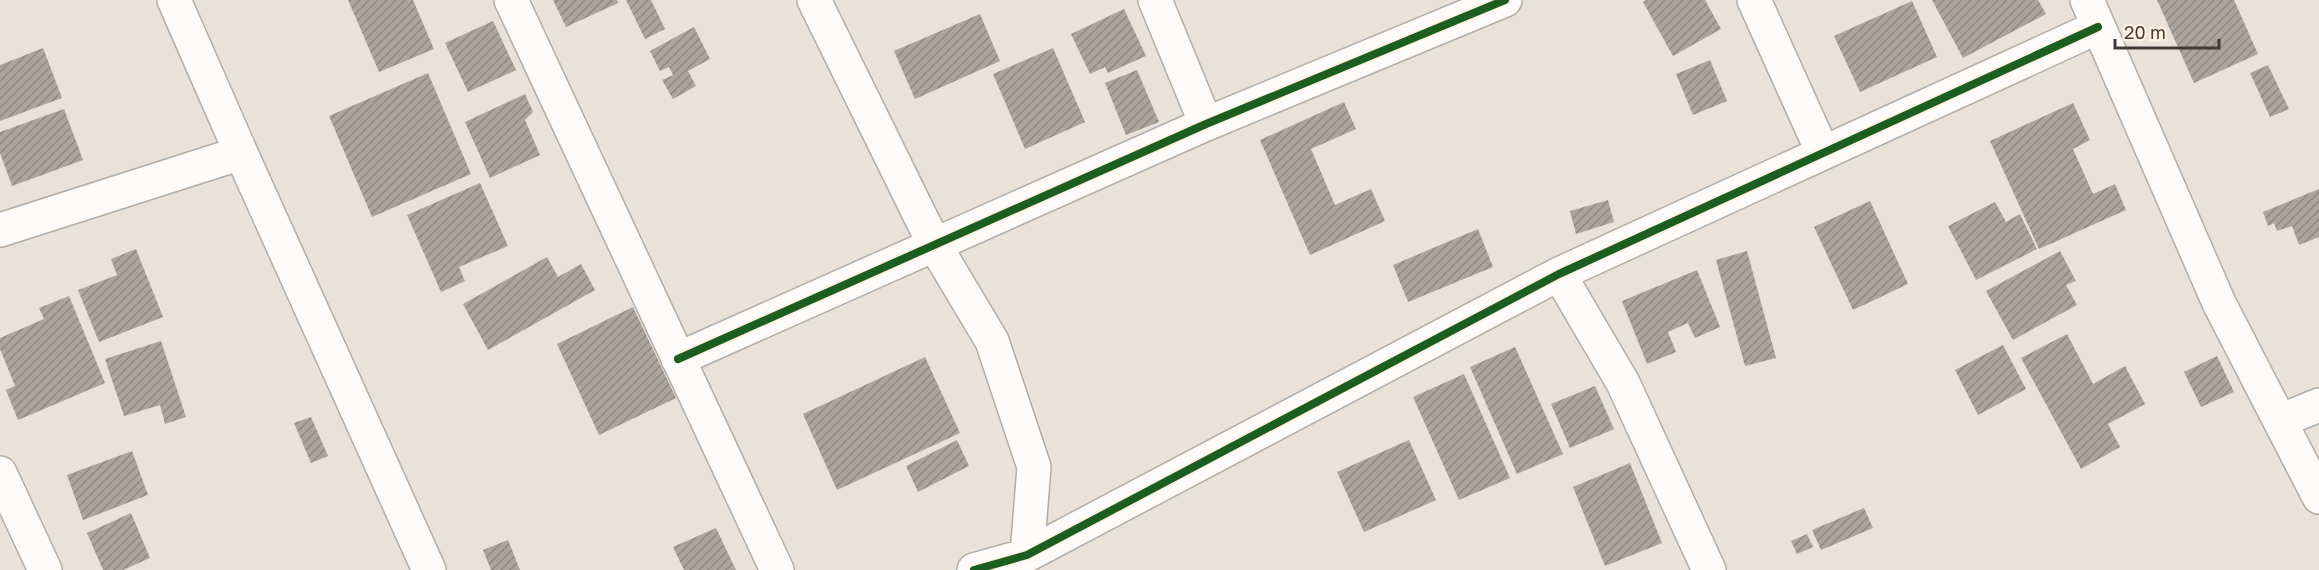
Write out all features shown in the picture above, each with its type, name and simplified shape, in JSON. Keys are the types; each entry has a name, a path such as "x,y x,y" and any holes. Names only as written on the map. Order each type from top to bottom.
{"street":[{"path":"174,0 429,570"},
{"path":"511,0 777,570"},
{"path":"814,0 934,244 992,341 1034,467 1027,555"},
{"path":"1155,0 1206,124"},
{"path":"678,360 1206,124 1505,0"},
{"path":"1754,0 1824,153"},
{"path":"974,570 1027,555 1559,274 1824,153 2092,14 2219,303 2319,497"},
{"path":"0,230 241,153"},
{"path":"1559,274 1623,383 1698,566"},
{"path":"2280,421 2319,405"},
{"path":"0,473 11,523 45,570"}],"building":[{"path":"348,0 413,0 434,49 379,72"},
{"path":"553,0 617,0 618,3 566,27"},
{"path":"626,0 651,0 665,29 645,39"},
{"path":"1646,0 1705,0 1721,29 1673,56 1643,2"},
{"path":"1932,0 2038,0 2046,14 1963,58"},
{"path":"2157,0 2234,0 2258,54 2194,83"},
{"path":"1912,1 1937,57 1860,92 1834,36"},
{"path":"1124,9 1146,56 1108,73 1105,67 1090,74 1071,34"},
{"path":"980,14 1000,61 915,99 894,51"},
{"path":"493,21 516,70 468,92 445,43"},
{"path":"694,27 710,59 688,71 696,86 673,99 662,80 673,75 669,67 660,71 650,51"},
{"path":"43,48 62,98 0,121 0,65"},
{"path":"1053,48 1085,122 1025,149 993,74"},
{"path":"1710,60 1727,101 1693,115 1676,74"},
{"path":"2268,65 2289,109 2270,117 2250,73"},
{"path":"1137,70 1159,122 1126,135 1105,83"},
{"path":"428,73 471,174 372,217 329,116"},
{"path":"525,94 533,112 525,120 540,155 490,178 465,122"},
{"path":"1344,102 1356,129 1311,149 1335,205 1371,189 1385,221 1310,255 1260,140"},
{"path":"2073,103 2090,140 2073,149 2093,194 2115,184 2126,210 2039,249 1990,141"},
{"path":"64,109 83,160 12,186 0,153 0,132"},
{"path":"480,183 508,246 459,267 465,281 441,292 407,215"},
{"path":"2319,189 2319,237 2299,245 2292,226 2277,231 2274,223 2268,226 2263,212"},
{"path":"1608,200 1614,222 1576,234 1570,211"},
{"path":"1870,201 1908,284 1853,310 1814,227"},
{"path":"1995,202 2006,222 2020,214 2037,249 1976,280 1948,226"},
{"path":"1478,229 1493,267 1408,302 1393,265"},
{"path":"136,249 163,317 99,342 78,290 117,275 111,259"},
{"path":"1747,251 1776,358 1745,366 1716,260"},
{"path":"2060,251 2076,281 2066,285 2077,305 2013,340 1986,291"},
{"path":"547,257 558,277 581,264 595,290 488,350 463,304"},
{"path":"1697,270 1720,327 1695,338 1688,323 1668,332 1676,352 1647,364 1622,301"},
{"path":"69,296 105,383 18,420 6,390 15,386 0,349 0,338 44,319 39,308"},
{"path":"633,307 676,398 599,435 557,344"},
{"path":"2067,334 2093,384 2125,366 2145,404 2108,424 2120,447 2081,469 2021,358"},
{"path":"161,341 186,417 165,424 160,405 124,416 105,359"},
{"path":"2003,345 2026,389 1978,415 1955,370"},
{"path":"1515,347 1563,454 1517,474 1470,367"},
{"path":"2217,356 2234,392 2201,407 2184,372"},
{"path":"925,357 960,433 837,490 803,414"},
{"path":"1464,374 1510,478 1459,500 1413,397"},
{"path":"1595,386 1614,429 1570,448 1551,404"},
{"path":"311,417 328,456 311,463 294,423"},
{"path":"957,440 969,466 918,492 906,466"},
{"path":"1409,440 1436,500 1364,532 1337,472"},
{"path":"132,451 148,495 83,520 67,475"},
{"path":"1630,463 1662,543 1605,566 1573,487"},
{"path":"1864,508 1873,528 1821,550 1812,530"},
{"path":"131,513 150,558 123,570 103,570 87,533"},
{"path":"716,528 736,570 684,570 673,547"},
{"path":"1807,534 1813,547 1797,554 1791,541"},
{"path":"508,540 520,570 491,570 483,550"}],"cycle path":[{"path":"678,359 1206,124 1505,0"},
{"path":"974,570 1027,555 1559,274 2098,27"}]}
